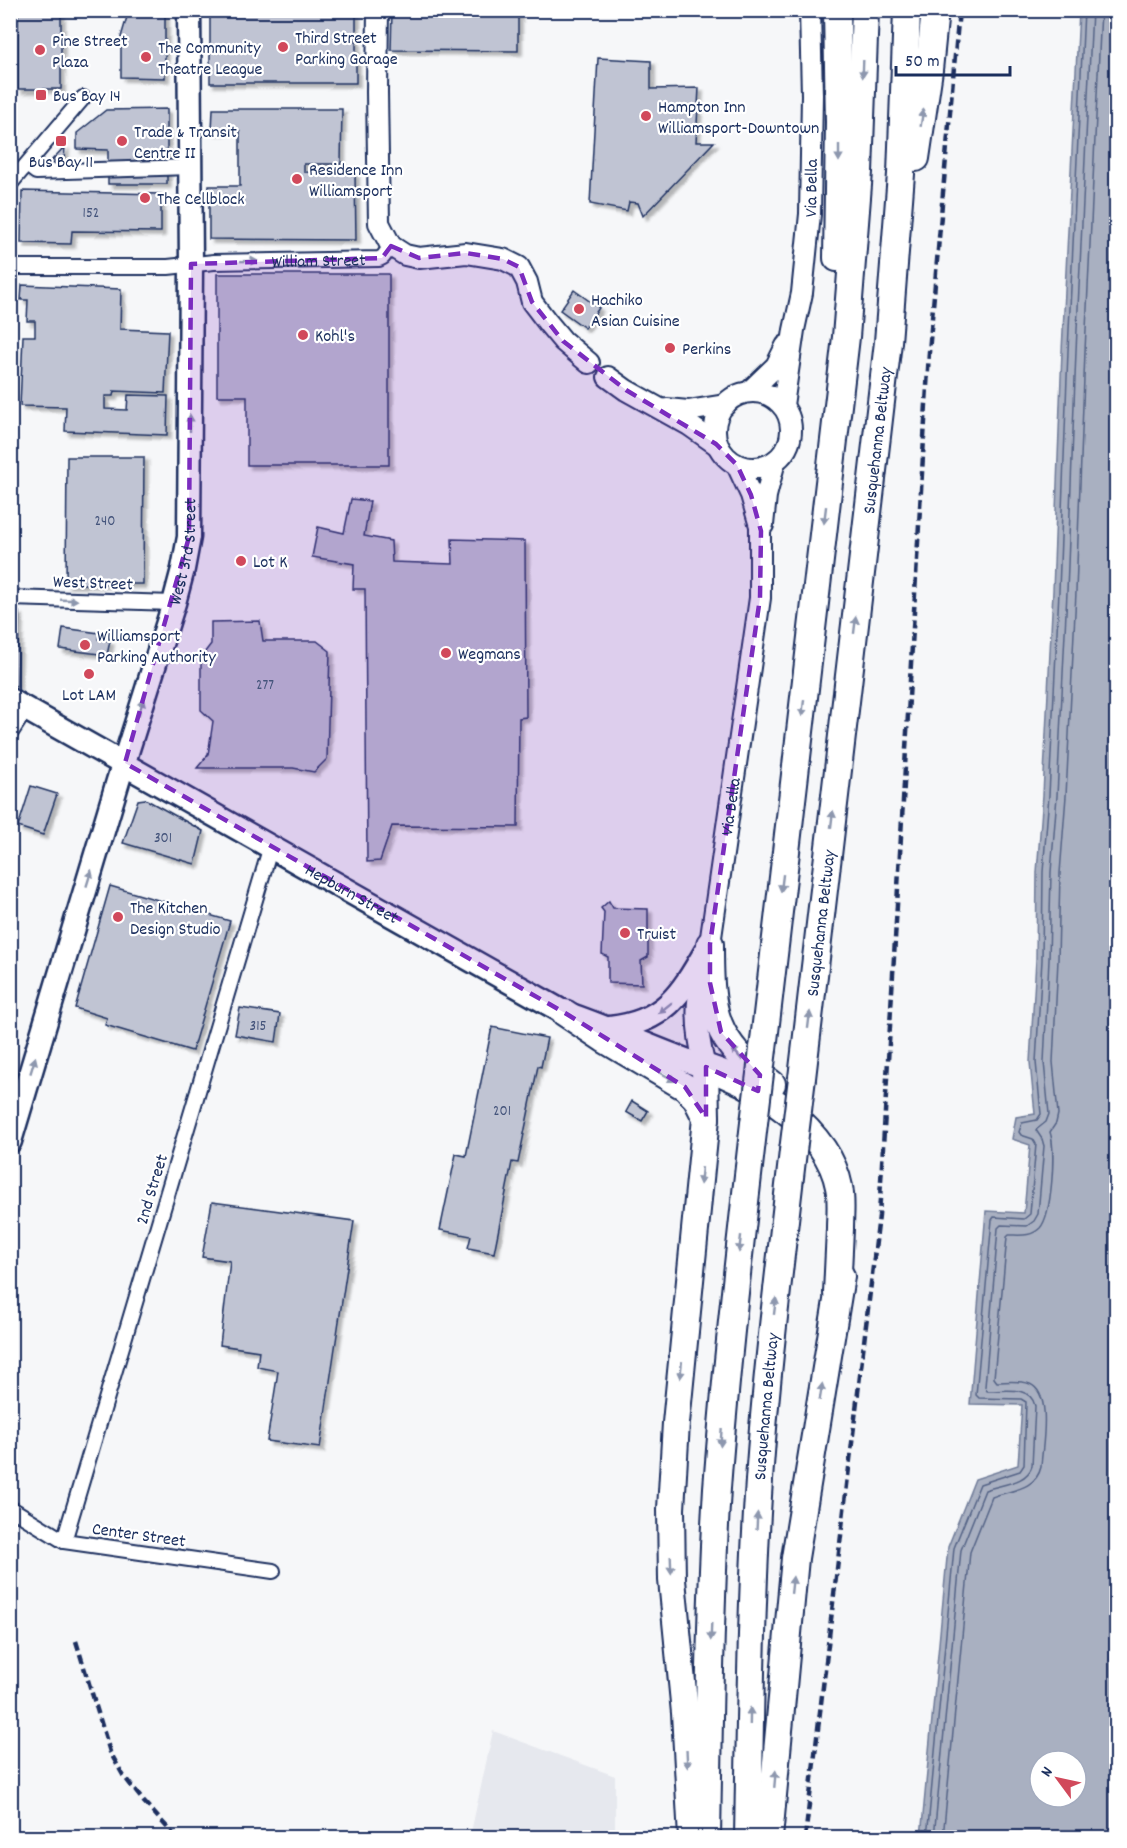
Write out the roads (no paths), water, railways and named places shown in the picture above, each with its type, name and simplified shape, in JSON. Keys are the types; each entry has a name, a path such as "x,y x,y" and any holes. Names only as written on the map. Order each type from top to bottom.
{"highway":[{"path":"832,457 839,180 837,10"},
{"path":"707,1838 710,1660 717,1491 731,1322 854,255 865,10"},
{"name":"Susquehanna Beltway","path":"748,1838 751,1661 758,1494 773,1327 888,342 901,174 907,10"},
{"path":"888,342 929,70 935,10"},
{"path":"710,944 713,1007 728,1043 753,1070 821,1124 845,1159 853,1186 854,1219 837,1293 795,1558 769,1838"},
{"path":"565,1013 604,1040 685,1087 696,1098 706,1118"},
{"path":"692,1838 685,1713 672,1580 671,1500 676,1423 706,1118 705,1067 737,1078 754,1088 811,1133 826,1154 837,1177 841,1200 837,1293"}],"main road":[{"name":"West 3rd Street","path":"10,1141 14,1117 174,603 189,537 191,264 189,10"},
{"path":"378,10 379,223 391,246"},
{"name":"Via Bella","path":"783,405 802,293 810,214 812,95 810,10"},
{"name":"William Street","path":"391,246 405,255 419,258 466,253 503,259 519,267 527,282 532,302 542,316 563,341 589,363"},
{"name":"Via Bella","path":"749,392 776,366 794,330"},
{"name":"William Street","path":"608,377 626,390 689,425 716,444"},
{"path":"749,392 767,394 783,405 791,424 791,438 787,448 775,461 758,468 737,465 722,453 716,444 717,420 724,405 749,392"},
{"name":"William Street","path":"658,408 688,411 724,405"},
{"name":"Via Bella","path":"761,543 766,496 775,461"},
{"name":"Via Bella","path":"705,1067 697,1033 696,1007 699,984 710,944 760,598 760,526 753,501 737,465"},
{"name":"Hepburn Street","path":"18,704 565,1013 610,1028 655,1049 705,1067"},
{"path":"610,1028 638,1023 660,1013 686,986 710,944"}],"street":[{"path":"10,184 83,98"},
{"path":"27,165 36,172 190,167"},
{"name":"William Street","path":"10,267 168,267 214,262 380,259 391,246"},
{"name":"William Street","path":"589,363 608,377"},
{"name":"West Street","path":"10,598 174,603"},
{"path":"10,734 18,704"},
{"name":"2nd Street","path":"64,1541 271,846"},
{"name":"Center Street","path":"10,1508 64,1541 273,1571"}],"water":[{"path":"1079,11 1116,11 1116,1837 921,1837 948,1547 975,1479 1018,1465 1022,1405 970,1404 986,1211 1024,1213 1030,1145 1012,1139 1016,1117 1035,1114 1030,1062 1036,960 1037,872 1053,591"}],"railway":[{"path":"805,1838 879,1216 929,352 959,10"},
{"path":"76,1641 110,1752 123,1775 144,1802 177,1838"}],"place":[{"name":"Third Street Parking Garage","path":"283,47"},
{"name":"Pine Street Plaza","path":"40,50"},
{"name":"The Community Theatre League","path":"146,57"},
{"name":"Bus Bay 14","path":"41,95"},
{"name":"Hampton Inn Williamsport-Downtown","path":"646,116"},
{"name":"Bus Bay 11","path":"61,141"},
{"name":"Trade & Transit Centre II","path":"122,141"},
{"name":"Residence Inn Williamsport","path":"297,179"},
{"name":"The Cellblock","path":"145,198"},
{"name":"Hachiko Asian Cuisine","path":"579,309"},
{"name":"Kohl's","path":"303,335"},
{"name":"Perkins","path":"670,348"},
{"name":"Lot K","path":"241,561"},
{"name":"Williamsport Parking Authority","path":"85,645"},
{"name":"Wegmans","path":"446,653"},
{"name":"Lot LAM","path":"89,674"},
{"name":"The Kitchen Design Studio","path":"118,917"},
{"name":"Truist","path":"625,933"}]}
